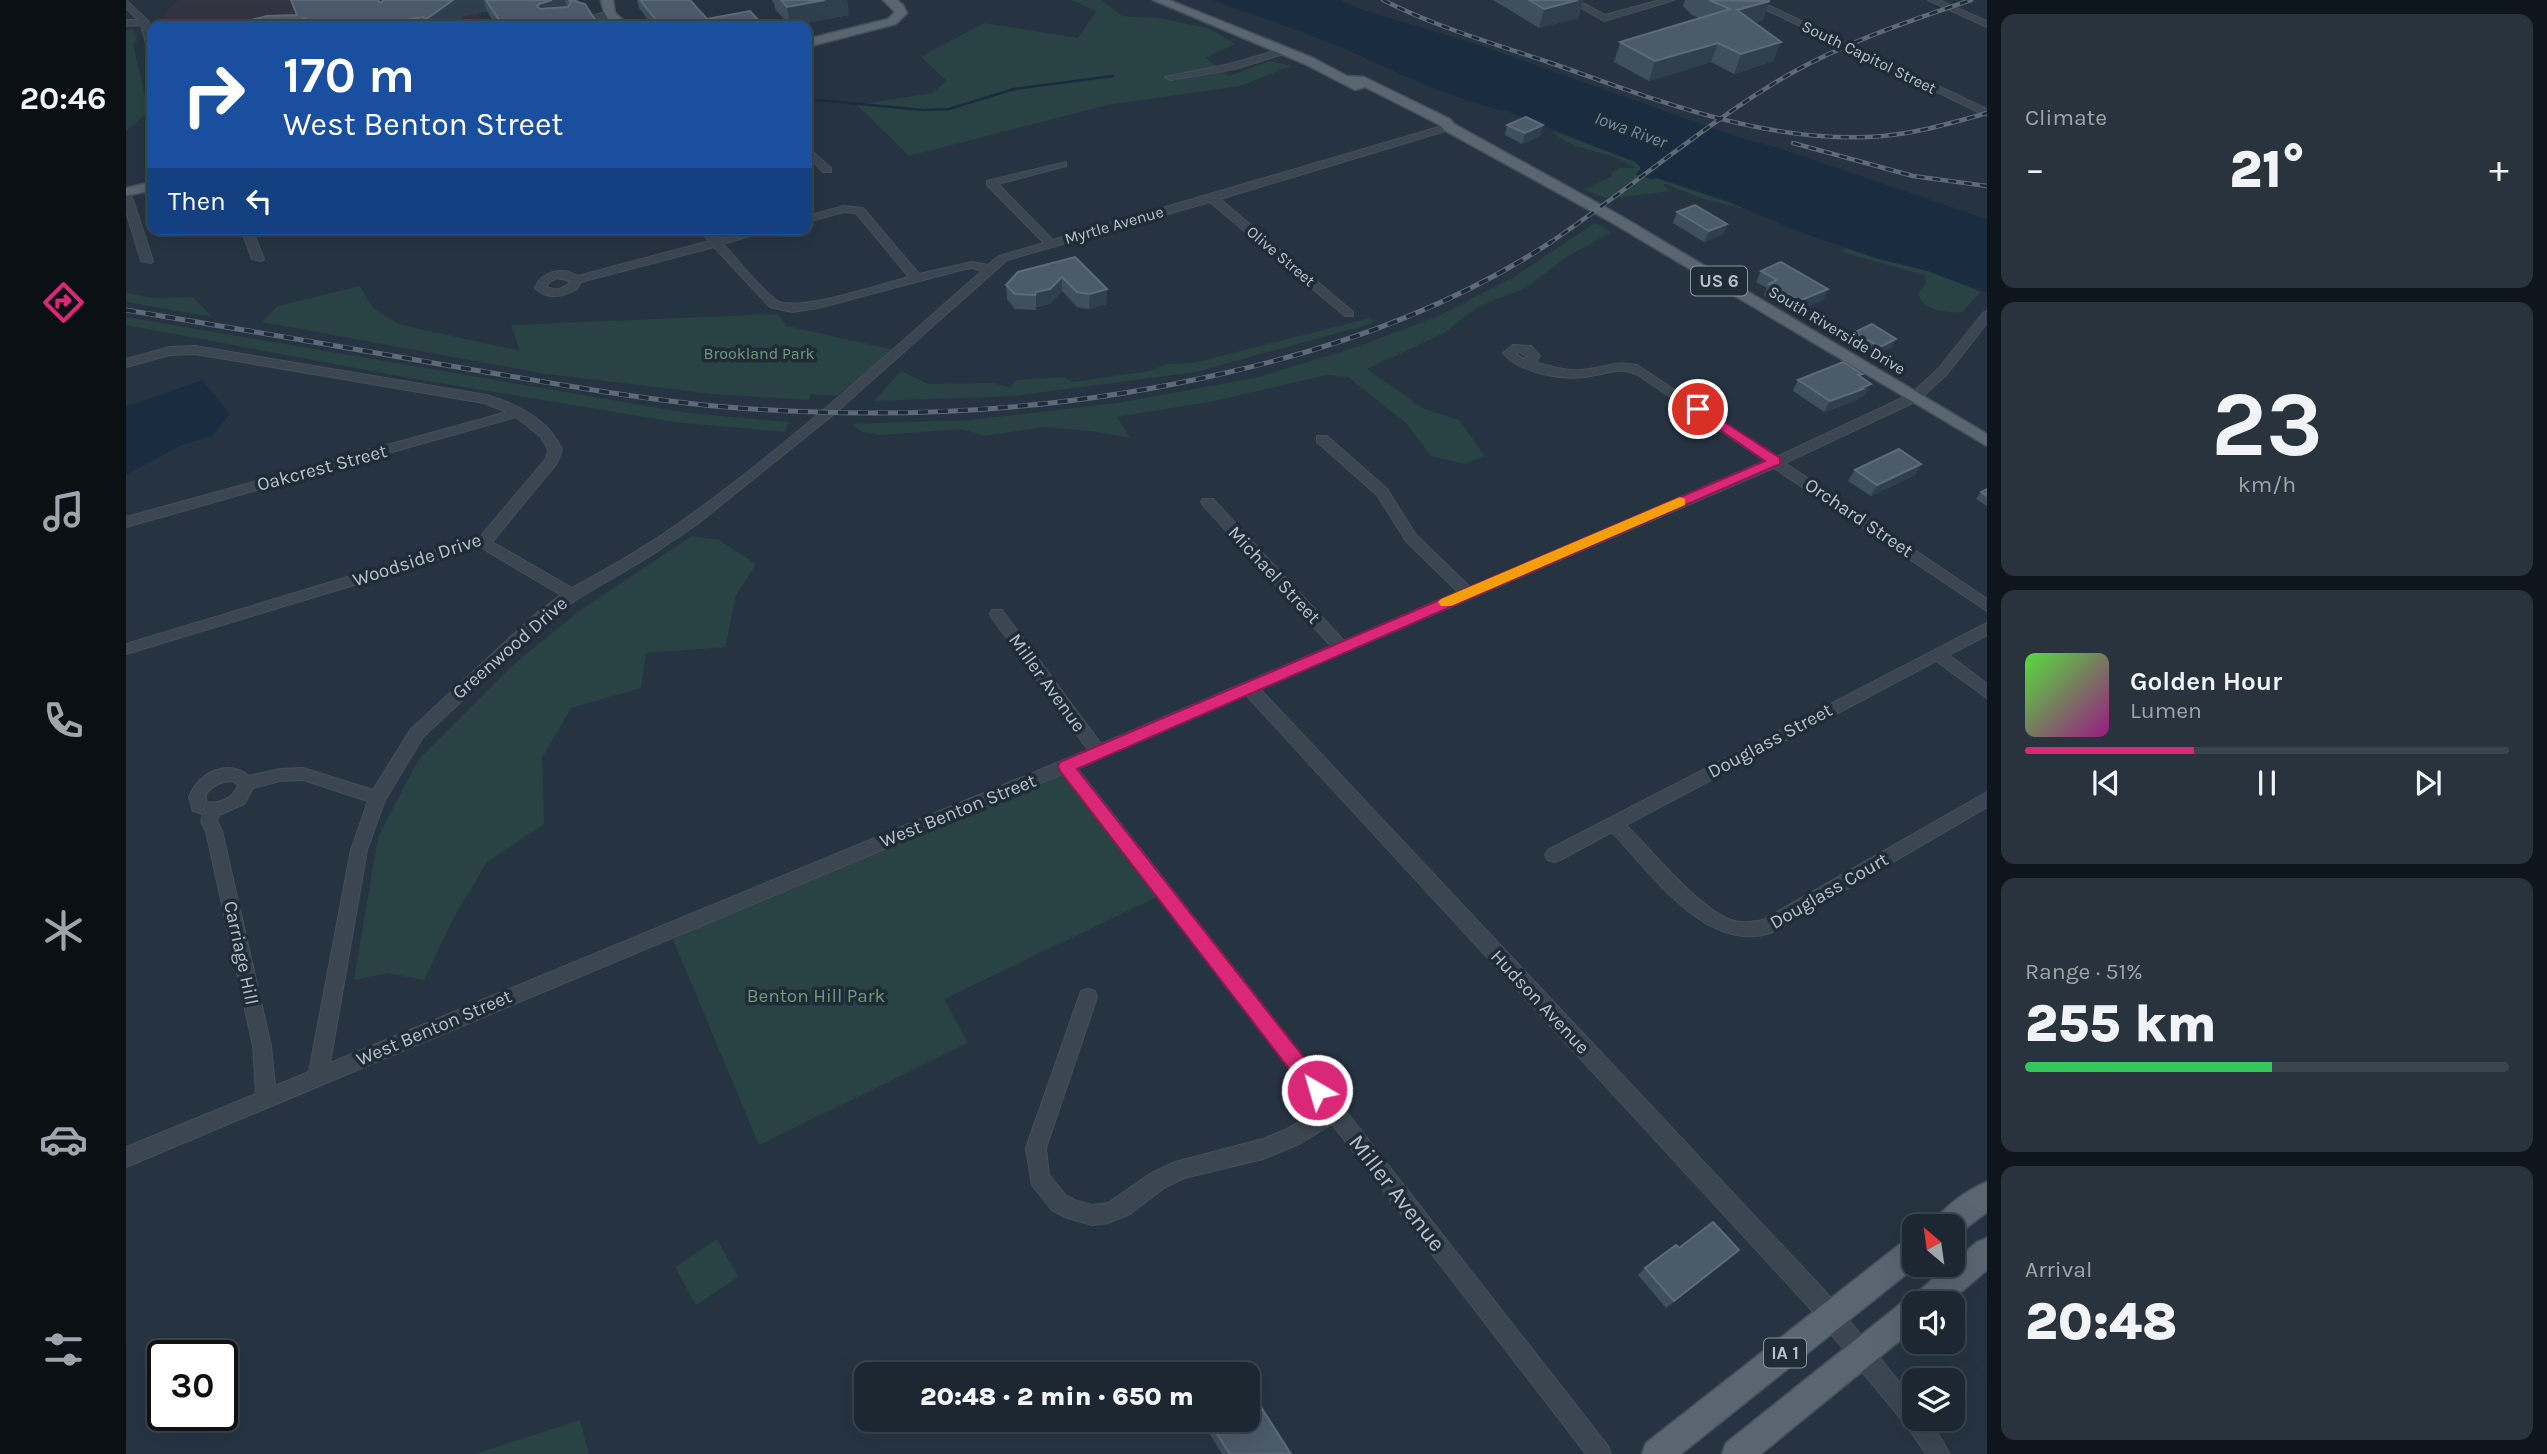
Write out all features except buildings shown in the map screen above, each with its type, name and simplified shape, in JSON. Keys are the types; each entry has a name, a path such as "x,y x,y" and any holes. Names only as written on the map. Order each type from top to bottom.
{"main road":[{"path":"607,0 609,14 619,21"},
{"path":"618,0 622,21"},
{"path":"812,42 880,26 899,18 899,7 889,0"},
{"name":"South Riverside Drive","path":"1159,0 1348,79 1424,120 1448,127 1575,195 1987,441"},
{"path":"126,193 147,187"},
{"path":"1963,1214 1987,1195"},
{"path":"1940,1291 1987,1252"},
{"name":"IA 1","path":"1657,1454 1902,1260"},
{"name":"IA 1","path":"1737,1454 1902,1321"}],"street":[{"path":"1571,0 1604,18 1670,0"},
{"name":"South Capitol Street","path":"1750,0 1987,113"},
{"path":"1932,0 1987,24"},
{"path":"126,3 145,22 147,29"},
{"path":"585,19 609,14"},
{"path":"126,23 145,22"},
{"path":"1170,77 1235,66 1284,51"},
{"path":"1975,107 1987,104"},
{"name":"Myrtle Avenue","path":"716,243 774,304 801,309 967,266 990,269 1003,258 1051,243 1448,127"},
{"path":"812,155 827,170"},
{"path":"1051,243 991,183 1062,164"},
{"path":"126,193 147,261"},
{"name":"Olive Street","path":"1212,198 1349,314"},
{"path":"812,218 849,208 862,213 917,279"},
{"path":"248,235 258,259"},
{"path":"709,235 716,243"},
{"path":"576,280 746,235"},
{"name":"Greenwood Drive","path":"318,1076 359,850 377,797 417,733 543,616 572,595 642,555 691,522 830,411 990,269"},
{"name":"West Benton Street","path":"126,1157 1066,766 1775,461 1915,397 1943,371 1987,315"},
{"name":"Woodside Drive","path":"126,363 170,351 195,350 497,401 518,413 550,438 555,450 553,457 490,537 481,542 126,649"},
{"name":"Orchard Street","path":"1528,362 1550,371 1579,374 1625,365 1642,372 1987,606"},
{"name":"Oakcrest Street","path":"126,522 518,413"},
{"path":"1322,439 1382,492 1411,538 1467,593"},
{"name":"Michael Street","path":"1208,502 1341,647"},
{"path":"481,542 572,595"},
{"name":"Miller Avenue","path":"996,614 1098,752"},
{"name":"Douglass Street","path":"1554,855 1987,628"},
{"path":"1937,654 1987,692"},
{"name":"Hudson Avenue","path":"1248,687 1770,1248 1902,1402"},
{"name":"Miller Avenue","path":"1066,766 1601,1454"},
{"name":"Carriage Hill","path":"266,1097 262,1046 214,831 209,821 213,810 199,806 197,801 203,786 227,774 241,776 246,783 280,775 303,774 377,797"},
{"path":"213,810 236,802 246,790 246,783"},
{"name":"Douglass Court","path":"1614,823 1712,919 1740,930 1754,931 1767,927 1987,799"},
{"path":"1088,997 1036,1148 1039,1178 1059,1203 1074,1211 1092,1215 1108,1213 1123,1207 1157,1181 1182,1169 1263,1149 1292,1137 1334,1112"},
{"name":"Hudson Avenue","path":"1924,1431 1939,1454"}],"shaded area":[{"path":"179,0 471,0 483,21 161,21 171,6"}],"green space":[{"path":"1071,0 1101,0 1122,16 1158,18 1208,28 1235,44 1205,58 1229,76 1270,61 1291,66 1240,86 1107,105 909,156 857,105 932,93 947,81 921,57 984,23 1078,38 1096,11"},
{"path":"126,30 134,30 137,42 133,43 147,96 147,113 126,131"},
{"path":"1552,131 1636,162 1641,168 1636,174 1651,179 1657,178 1750,210 1703,199 1666,184 1663,185 1671,191 1607,199 1584,189 1613,176 1610,173 1620,168 1635,168 1615,157 1571,144"},
{"path":"1595,223 1611,232 1565,258 1527,287 1476,308 1444,333 1367,369 1424,409 1459,420 1485,456 1465,464 1431,456 1406,423 1348,377 1327,375 1214,401 1117,417 1130,438 1044,427 984,436 962,429 879,435 863,432 851,424 970,420 1117,403 1255,378 1359,346 1436,317 1514,277"},
{"path":"1846,248 1928,271 1981,292 1962,312 1936,310 1925,304 1918,294 1926,282 1924,275 1842,252"},
{"name":"Brookland Park","path":"360,286 373,308 398,324 520,351 511,325 778,314 787,326 895,350 837,396 811,394 809,400 713,394 547,374 262,322 278,306"},
{"path":"126,292 150,298 193,297 212,317 126,302"},
{"path":"126,317 688,413 789,422 785,432 674,422 404,377 126,325"},
{"path":"1370,318 1374,323 1196,372 1015,396 874,401 901,371 928,384 994,383 1010,388 1017,380 1064,377 1073,382 1149,371 1167,364 1193,363"},
{"path":"692,536 719,540 756,564 736,595 725,647 646,653 641,688 571,708 542,758 544,824 487,862 453,919 424,980 388,973 354,980 378,837 418,760 513,665 579,611"},
{"name":"Benton Hill Park","path":"1071,772 1165,893 944,999 968,1043 759,1145 672,937"},
{"path":"717,1239 738,1277 696,1305 675,1267"},
{"path":"580,1420 589,1454 475,1454"}],"water":[{"name":"Iowa River","path":"1213,0 1340,0 1357,8 1482,46 1735,136 1987,219 1987,293 1928,271 1875,258 1797,231 1730,202 1657,178 1651,179 1636,174 1641,168 1635,162 1507,111 1440,91 1333,44"},
{"path":"202,380 230,414 212,436 181,445 126,475 126,407"}],"waterway":[{"path":"812,99 923,110 949,109 1014,89 1113,76"}],"railway":[{"path":"1383,0 1464,34 1665,103 1720,118"},
{"path":"1720,118 1810,63 1855,42 1971,0"},
{"path":"1720,118 1785,132 1867,137 1913,132 1987,113"},
{"path":"1550,243 1720,118"},
{"path":"1793,143 1913,176 1987,186"},
{"path":"126,310 545,382 680,402 842,413 971,410 1099,397 1225,373 1311,351 1435,305 1550,243"}],"slow traffic":[{"path":"1446,602 1680,502"}],"route":[{"path":"1317,1090 1066,766 1775,461 1698,409"}]}
